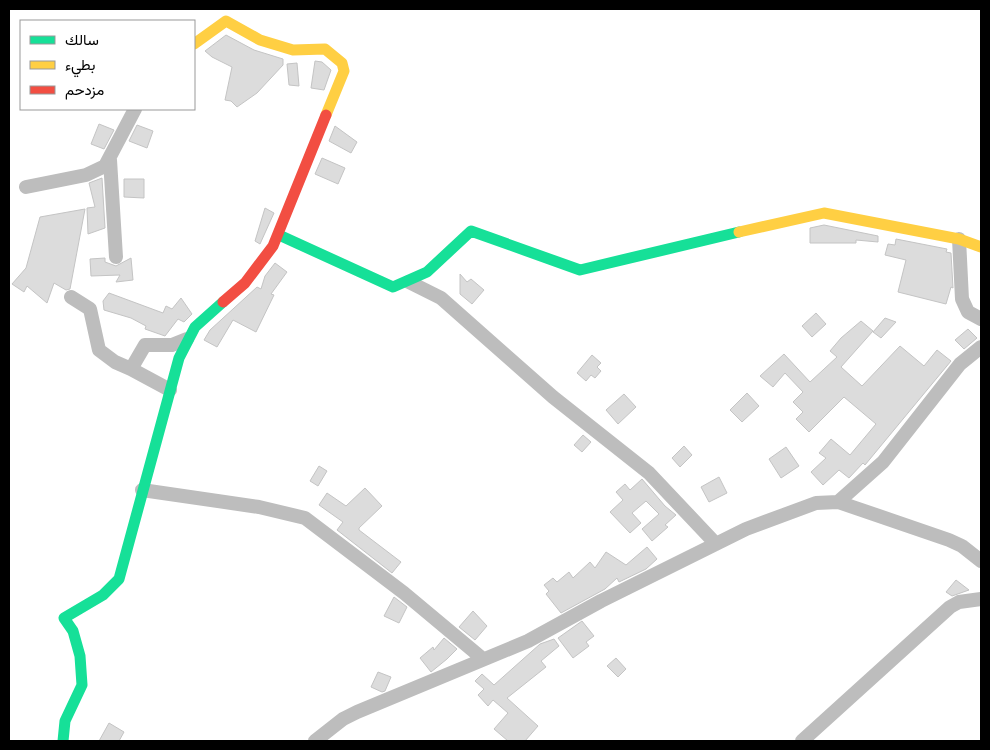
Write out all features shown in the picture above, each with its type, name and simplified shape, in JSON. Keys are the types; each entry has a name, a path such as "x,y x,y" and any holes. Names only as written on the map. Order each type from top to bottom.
{"street":[{"path":"62,741 65,721 82,685 80,656 73,631 64,618 103,594 119,579 179,358 187,339 196,327 245,283 264,259 279,235 298,181 344,72 342,63 325,50 293,50 260,40 226,21 195,43"},
{"path":"26,187 97,172 110,160 135,110"},
{"path":"110,160 116,257"},
{"path":"279,235 393,287 409,282 427,272 471,231 580,270 620,259 824,214 959,239 981,247"},
{"path":"959,239 962,299 968,312 981,319"},
{"path":"409,282 441,298 554,397 643,468 716,544"},
{"path":"71,297 90,309 99,350 115,362 170,390"},
{"path":"131,369 145,344 172,345 187,339"},
{"path":"838,502 883,462 960,364 981,347"},
{"path":"142,490 258,507 305,518 404,593 483,659"},
{"path":"315,741 343,719 357,712 528,641 601,601 746,529 816,503 838,502 949,540 962,546 981,561"},
{"path":"802,741 950,607 959,602 981,600"}],"building":[{"path":"226,35 254,50 283,59 283,65 257,93 237,107 231,101 225,100 232,67 212,57 205,51"},
{"path":"315,61 322,62 331,70 324,90 311,88"},
{"path":"297,63 299,86 289,85 287,64"},
{"path":"99,124 114,130 104,149 91,144"},
{"path":"137,125 153,131 147,148 129,141"},
{"path":"335,126 357,142 351,153 329,141"},
{"path":"322,158 345,168 338,184 315,174"},
{"path":"102,178 105,228 88,234 87,208 95,207 89,183"},
{"path":"124,179 144,179 144,198 124,197"},
{"path":"265,208 274,213 260,244 255,241"},
{"path":"85,209 70,289 66,290 54,283 47,303 27,286 24,292 12,284 26,268 40,217"},
{"path":"824,225 878,236 878,242 856,240 856,243 810,243 810,228"},
{"path":"896,239 947,249 946,252 951,253 953,288 951,287 946,304 898,292 906,260 885,255 888,244 895,245"},
{"path":"105,258 105,262 116,266 131,258 133,280 116,282 120,275 91,276 90,259"},
{"path":"275,263 287,272 271,294 274,295 256,332 233,320 217,347 204,340 210,330 257,287 261,289 265,276"},
{"path":"460,274 467,282 471,279 484,290 472,304 460,294"},
{"path":"109,293 163,313 166,306 172,309 181,298 192,314 184,322 178,319 165,336 145,329 146,326 131,318 104,310 103,301"},
{"path":"816,313 826,324 812,337 802,326"},
{"path":"885,318 896,322 881,338 873,332"},
{"path":"861,321 873,331 841,367 862,386 900,346 924,366 937,350 951,361 865,465 863,463 849,478 839,470 823,485 811,472 826,458 819,453 831,439 850,455 876,424 844,397 809,432 796,419 803,412 793,402 803,392 785,373 773,387 760,376 784,354 810,382 837,357 830,351 841,338"},
{"path":"968,329 977,338 964,349 955,340"},
{"path":"592,355 601,363 597,367 601,371 595,378 591,375 586,381 577,373"},
{"path":"747,393 759,406 742,422 730,410"},
{"path":"624,394 636,407 618,424 606,410"},
{"path":"583,435 591,442 582,452 574,445"},
{"path":"684,446 692,455 680,467 672,458"},
{"path":"786,447 799,466 781,478 769,459"},
{"path":"319,466 327,471 318,486 310,481"},
{"path":"719,477 727,493 709,502 701,487"},
{"path":"642,479 665,506 676,515 665,525 668,527 652,541 642,529 659,514 646,501 632,513 641,523 630,533 610,512 623,500 616,492 625,484 630,490"},
{"path":"365,488 382,506 359,530 401,562 392,573 337,530 343,522 319,505 327,493 346,506"},
{"path":"647,547 657,559 646,569 619,582 617,578 605,589 561,613 546,594 549,591 544,585 553,578 557,582 569,572 573,578 590,562 595,568 606,552 626,565"},
{"path":"956,580 969,590 952,596 946,592"},
{"path":"394,597 407,607 399,623 384,616"},
{"path":"473,611 487,626 475,640 459,627"},
{"path":"582,621 594,636 586,642 589,646 573,658 558,638"},
{"path":"444,638 457,649 431,672 420,658 433,647 434,650"},
{"path":"554,639 559,646 541,661 546,667 507,698 538,726 525,741 508,741 494,729 508,713 493,700 488,706 478,695 484,689 475,681 482,674 494,685 540,644"},
{"path":"616,658 626,669 618,677 607,666"},
{"path":"378,672 391,677 385,691 382,692 371,687"},
{"path":"109,723 124,732 119,741 99,741"}],"traffic: fast":[{"path":"279,235 393,287 427,272 471,231 580,270 739,232"},
{"path":"63,741 65,721 82,685 80,656 73,631 64,618 103,595 119,579 179,358 195,327 223,302"}],"traffic: slow":[{"path":"195,43 226,21 260,40 293,50 325,49 342,63 344,71 326,115"},
{"path":"739,232 824,213 959,239 981,247"}],"traffic: jam":[{"path":"223,302 245,283 273,246 326,115"}]}
